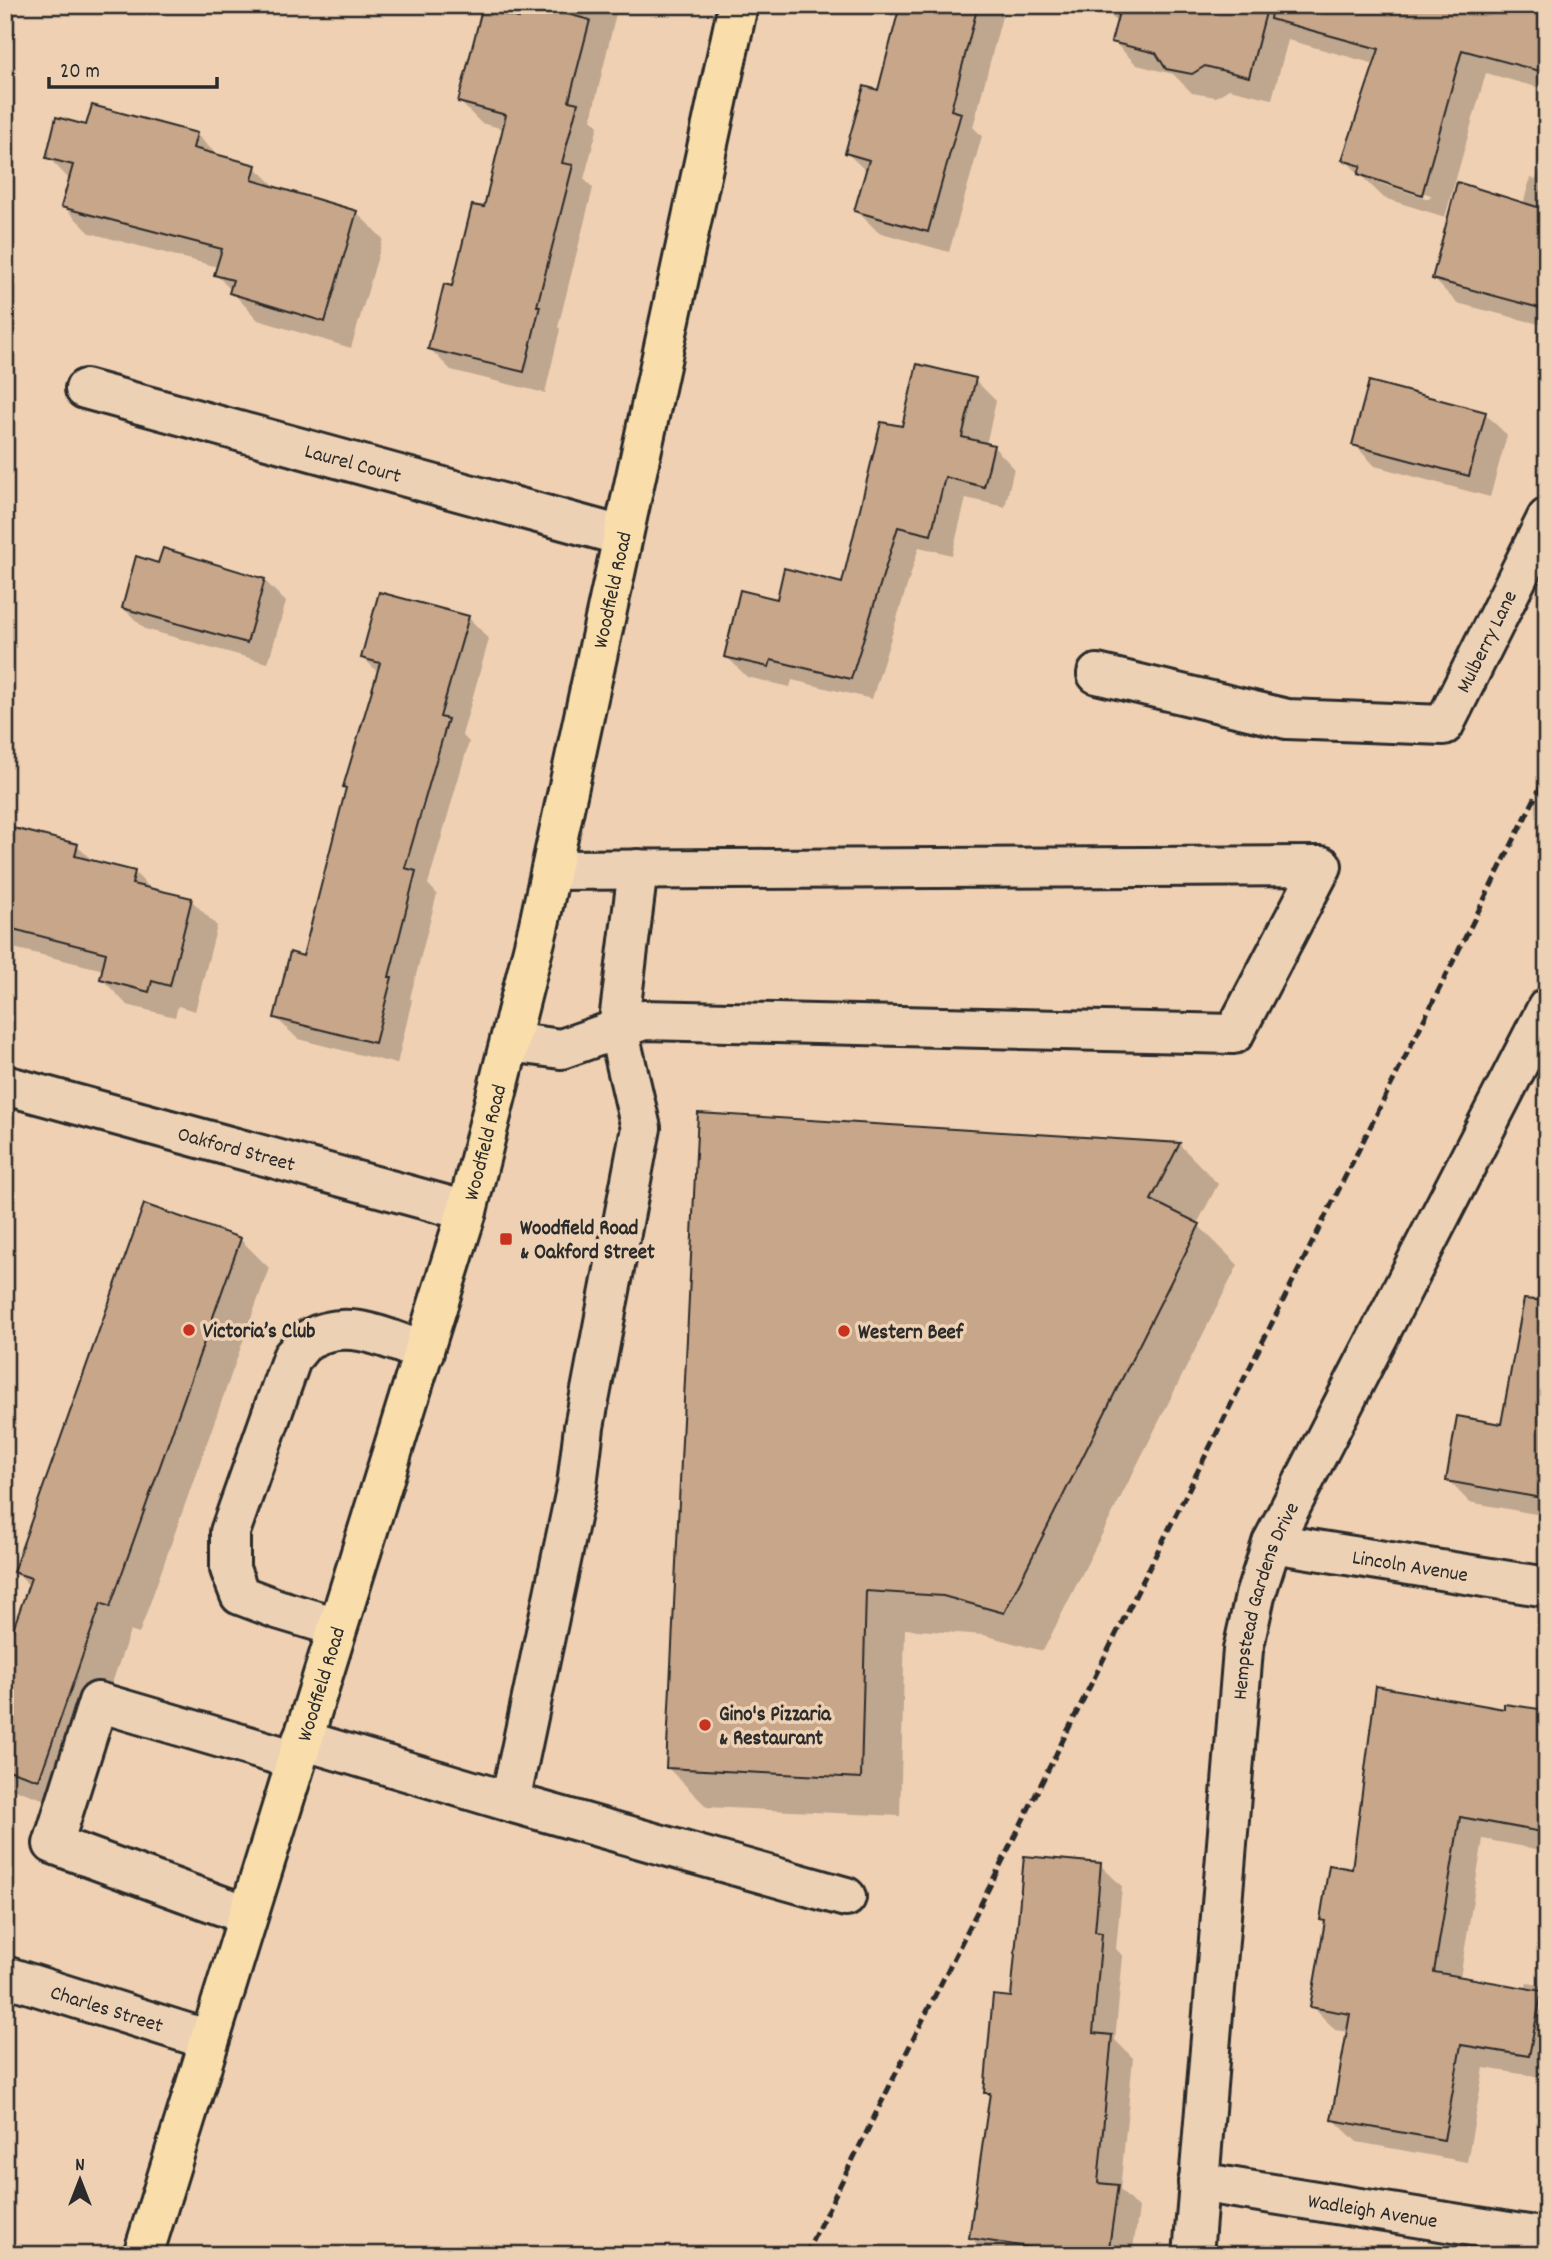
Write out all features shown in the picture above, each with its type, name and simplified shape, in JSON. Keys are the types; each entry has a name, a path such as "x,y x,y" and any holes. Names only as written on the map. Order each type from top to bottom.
{"main road":[{"name":"Woodfield Road","path":"143,2255 467,1211 551,870 738,5"}],"street":[{"name":"Laurel Court","path":"85,389 622,536"},
{"name":"Mulberry Lane","path":"1097,674 1287,719 1444,725 1547,518"},
{"path":"510,1042 562,1049 644,1020 1234,1034 1322,866 551,870"},
{"path":"510,1802 577,1485 584,1427 641,1128 618,1029 638,869"},
{"name":"Hempstead Gardens Drive","path":"1193,2255 1243,1650 1255,1596 1272,1543 1547,1008"},
{"name":"Oakford Street","path":"5,1086 467,1211"},
{"path":"337,1627 240,1595 230,1569 230,1532 292,1357 310,1338 339,1330 361,1330 424,1352"},
{"name":"Lincoln Avenue","path":"1272,1543 1547,1587"},
{"path":"247,1915 53,1844 98,1702 510,1802 846,1897"},
{"name":"Charles Street","path":"5,1976 208,2040"},
{"name":"Wadleigh Avenue","path":"1198,2182 1547,2238"}],"building":[{"path":"523,5 533,5 590,20 569,101 578,103 562,163 573,165 537,306 540,306 524,372 428,349 444,284 452,286 472,205 484,207 506,115 458,102 482,9 519,18"},
{"path":"900,5 978,5 951,110 961,113 928,232 854,211 869,160 845,153 864,86 878,90"},
{"path":"1121,5 1268,5 1249,77 1205,66 1192,74 1166,69 1156,53 1111,42"},
{"path":"1272,5 1547,5 1547,73 1462,50 1422,195 1358,174 1361,166 1342,160 1379,49 1270,19"},
{"path":"92,105 197,133 193,148 256,165 252,180 357,211 325,322 229,293 233,280 214,275 222,249 61,207 73,165 46,158 56,117 86,125"},
{"path":"1457,182 1547,210 1547,310 1432,279"},
{"path":"917,364 976,378 962,437 994,445 984,487 945,477 931,535 898,527 851,679 771,660 769,667 724,657 740,590 777,599 784,568 842,583 881,422 902,426"},
{"path":"1369,381 1486,412 1469,476 1352,445"},
{"path":"163,548 265,579 247,643 122,608 136,556 158,563"},
{"path":"379,592 469,616 440,717 448,719 405,868 416,871 375,1043 274,1018 290,952 303,956 346,788 343,787 380,663 361,658"},
{"path":"5,826 78,844 75,856 135,871 132,884 192,898 170,986 152,981 149,992 100,979 106,953 5,927"},
{"path":"698,1113 1180,1143 1151,1200 1200,1224 1004,1613 943,1596 866,1591 861,1778 666,1768"},
{"path":"144,1204 241,1238 110,1607 101,1603 39,1780 5,1769 5,1652 31,1578 13,1572"},
{"path":"1524,1299 1547,1301 1547,1499 1446,1481 1457,1416 1501,1424"},
{"path":"1376,1686 1504,1709 1504,1704 1547,1710 1547,1833 1460,1817 1434,1972 1542,1991 1529,2056 1461,2045 1444,2140 1331,2120 1350,2014 1310,2007 1325,1921 1320,1920 1329,1865 1352,1869"},
{"path":"1024,1856 1101,1863 1095,1932 1102,1933 1093,2033 1112,2035 1098,2183 1118,2185 1108,2255 1079,2255 969,2238 990,2093 984,2093 993,1995 1011,1997"}],"railway":[{"path":"805,2255 1547,774"}],"place":[{"name":"Woodfield Road & Oakford Street","path":"506,1239"},
{"name":"Victoria’s Club","path":"189,1330"},
{"name":"Western Beef","path":"844,1331"},
{"name":"Gino's Pizzaria & Restaurant","path":"705,1725"}]}
